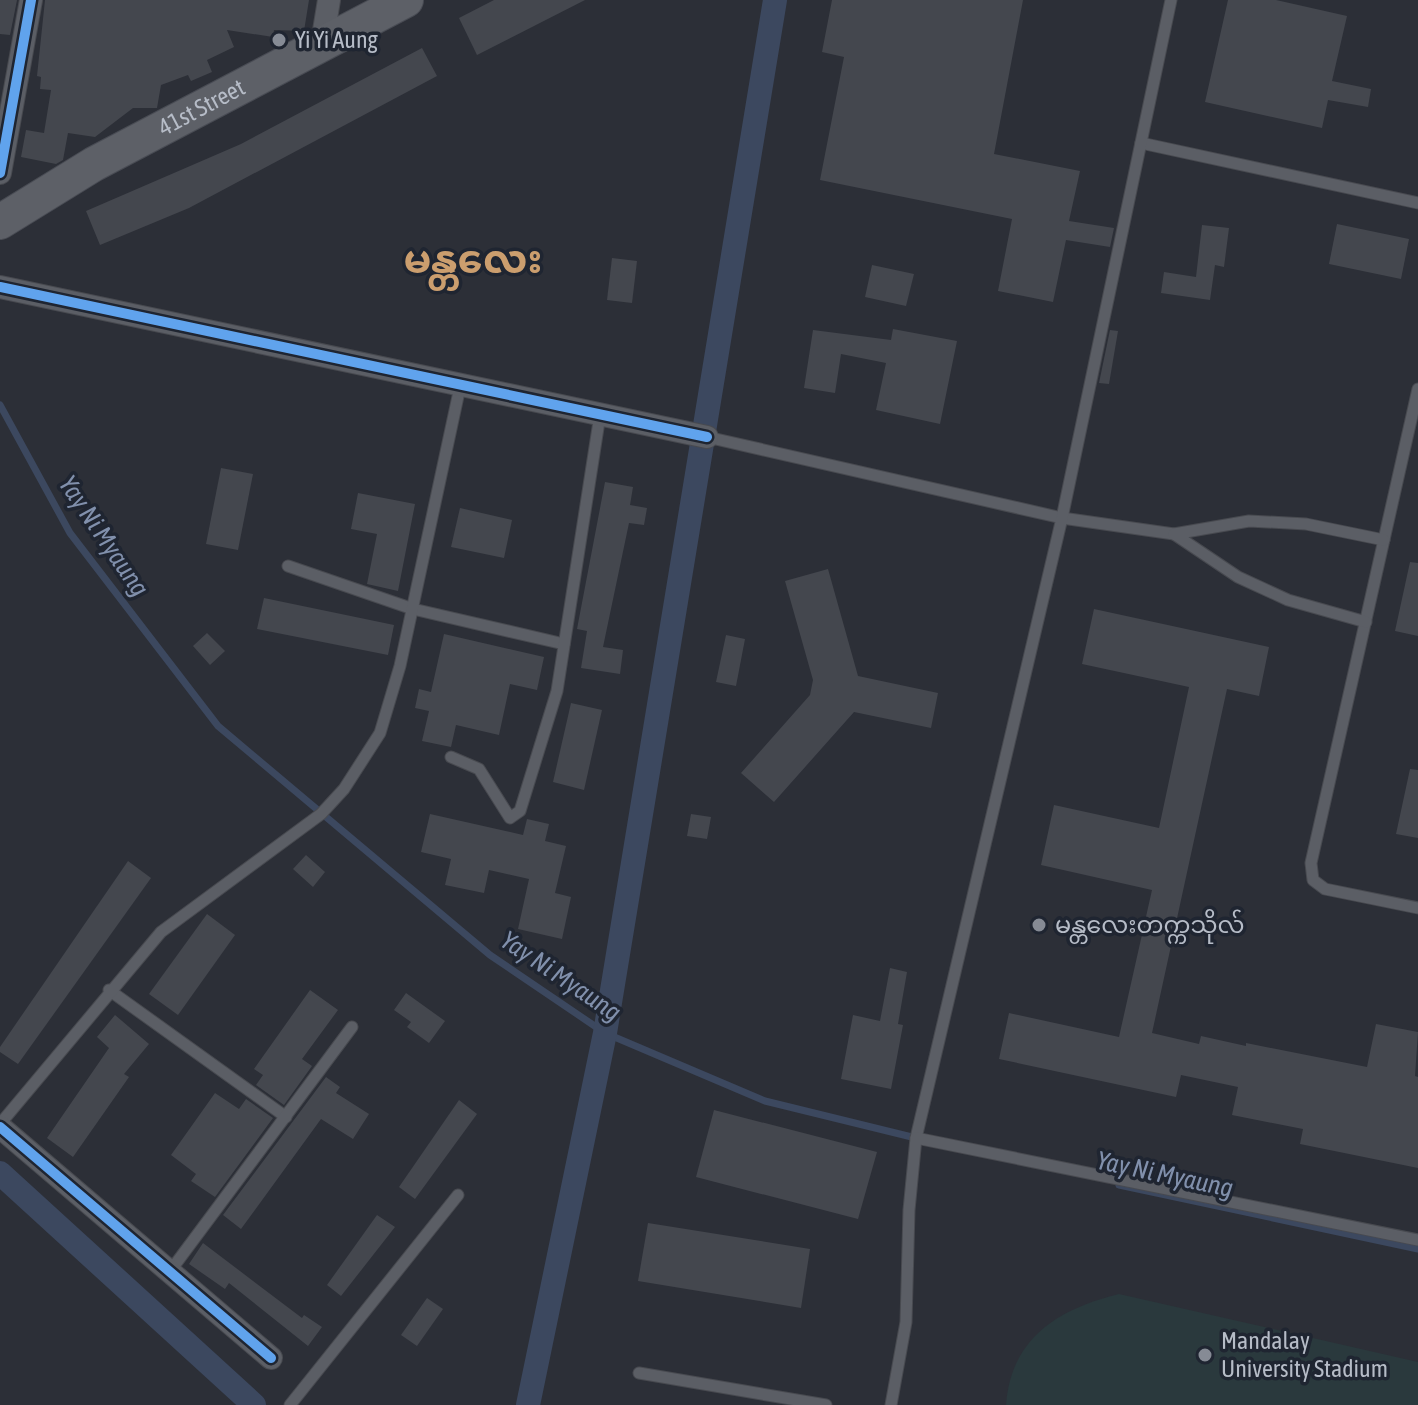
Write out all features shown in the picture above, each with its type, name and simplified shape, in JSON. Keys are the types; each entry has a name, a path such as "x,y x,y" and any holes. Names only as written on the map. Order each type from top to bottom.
{"main road":[{"name":"41st Street","path":"0,222 94,164 406,0"}],"street":[{"path":"0,173 31,0"},
{"path":"322,43 329,0"},
{"path":"0,287 460,387 699,435"},
{"path":"0,1125 271,1358"}],"lane":[{"path":"891,1405 906,1322 909,1210 916,1138 1062,518 1171,0"},
{"path":"1141,143 1418,203"},
{"path":"0,1125 109,990 161,932 321,814 344,789 380,733 413,609 460,387"},
{"path":"1418,389 1311,863 1313,880 1325,889 1418,908"},
{"path":"451,757 479,769 510,818 520,811 557,691 600,415"},
{"path":"699,435 1062,518 1174,534 1249,521 1306,524 1384,540"},
{"path":"1174,534 1238,577 1288,600 1366,622"},
{"path":"288,566 413,609 564,644"},
{"path":"109,990 286,1117"},
{"path":"171,1270 352,1027"},
{"path":"916,1138 1418,1240"},
{"path":"291,1404 458,1195"},
{"path":"639,1373 826,1405"}],"shaded area":[{"name":"Mandalay University Stadium","path":"1119,1294 1418,1362 1418,1405 1006,1405 1017,1361 1042,1330 1077,1308"}],"building":[{"path":"0,0 17,0 10,35 0,34"},
{"path":"45,0 309,0 304,31 274,30 273,37 227,30 234,47 207,60 212,72 191,81 188,75 161,85 157,108 133,108 95,137 68,133 63,160 56,164 21,157 26,130 44,133 51,90 40,89 41,77 37,76"},
{"path":"494,0 585,0 477,55 459,18"},
{"path":"832,0 1023,0 994,154 1080,171 1069,221 1114,228 1110,247 1066,240 1053,302 998,291 1012,219 820,180 844,57 822,52"},
{"path":"1228,0 1276,0 1347,16 1332,81 1371,89 1368,107 1328,100 1322,128 1205,102"},
{"path":"422,48 437,76 189,208 100,245 86,211 241,144"},
{"path":"1337,224 1409,239 1401,279 1329,264"},
{"path":"1202,225 1229,228 1224,267 1215,265 1210,300 1161,293 1164,272 1196,277"},
{"path":"612,258 637,261 632,303 607,300"},
{"path":"872,265 914,274 906,306 865,297"},
{"path":"893,329 957,341 940,424 876,410 886,363 841,354 835,393 804,388 813,330 891,340"},
{"path":"1110,330 1118,331 1109,384 1099,383"},
{"path":"221,468 253,474 238,550 206,544"},
{"path":"605,482 633,487 630,505 647,508 644,525 629,523 603,647 623,650 620,674 581,668 587,631 577,629"},
{"path":"358,493 415,504 398,591 367,584 377,534 351,529"},
{"path":"460,508 512,520 504,558 451,547"},
{"path":"1410,562 1418,563 1418,636 1395,631"},
{"path":"828,569 858,676 938,693 931,728 854,712 774,802 741,773 810,695 813,680 785,581"},
{"path":"264,598 394,625 388,655 257,629"},
{"path":"1094,609 1269,647 1259,696 1227,689 1152,1033 1199,1044 1201,1036 1246,1046 1246,1043 1367,1067 1376,1024 1418,1032 1415,1076 1418,1077 1418,1168 1300,1144 1303,1129 1232,1115 1238,1087 1181,1075 1176,1097 999,1059 1009,1013 1119,1037 1152,890 1041,865 1054,805 1159,828 1189,687 1082,664"},
{"path":"207,633 225,651 210,665 193,646"},
{"path":"444,634 544,657 537,690 510,684 499,735 456,725 451,747 422,741 429,711 415,708 419,689 431,692"},
{"path":"726,635 745,639 736,686 716,682"},
{"path":"571,703 602,710 584,790 553,782"},
{"path":"1410,769 1418,770 1418,838 1396,834"},
{"path":"430,814 523,835 527,819 549,824 545,841 566,846 555,893 571,897 562,939 518,929 529,879 489,870 484,893 445,885 451,859 421,852"},
{"path":"691,814 711,817 707,839 687,836"},
{"path":"306,855 325,872 313,887 293,869"},
{"path":"128,861 151,878 18,1064 0,1052 0,1047"},
{"path":"207,914 235,935 178,1015 149,994"},
{"path":"890,968 907,972 898,1024 903,1025 891,1089 841,1079 853,1015 880,1021"},
{"path":"310,990 338,1010 302,1059 312,1066 284,1105 256,1085 263,1075 254,1069"},
{"path":"406,993 445,1021 429,1043 407,1027 411,1022 394,1010"},
{"path":"115,1015 149,1044 124,1074 129,1077 73,1157 47,1138 109,1048 97,1037"},
{"path":"326,1077 340,1087 336,1093 369,1114 353,1139 321,1119 241,1229 223,1215"},
{"path":"215,1093 239,1109 246,1099 273,1118 215,1197 191,1181 196,1174 171,1155"},
{"path":"459,1100 477,1114 415,1199 399,1187"},
{"path":"714,1110 877,1152 858,1219 696,1177"},
{"path":"377,1215 395,1227 341,1296 327,1285"},
{"path":"648,1223 810,1249 801,1308 638,1281"},
{"path":"203,1243 302,1318 304,1315 322,1327 308,1346 229,1283 225,1289 189,1264"},
{"path":"427,1298 443,1309 417,1346 401,1335"}],"waterway":[{"path":"528,1405 605,1033 775,0"},
{"name":"Yay Ni Myaung","path":"0,405 70,533 218,726 490,955 605,1033 765,1101 920,1139"},
{"path":"0,1173 254,1405"},
{"name":"Yay Ni Myaung","path":"1119,1185 1418,1249"}],"cycle path":[{"path":"0,173 31,0"},
{"path":"0,287 707,437"},
{"path":"0,1127 271,1358"}],"place":[{"name":"Yi Yi Aung","path":"279,40"},
{"name":"မန္တလေးတက္ကသိုလ်","path":"1039,925"},
{"name":"Mandalay University Stadium","path":"1205,1355"}],"district":[{"name":"မန္တလေး","path":"473,259"}]}
